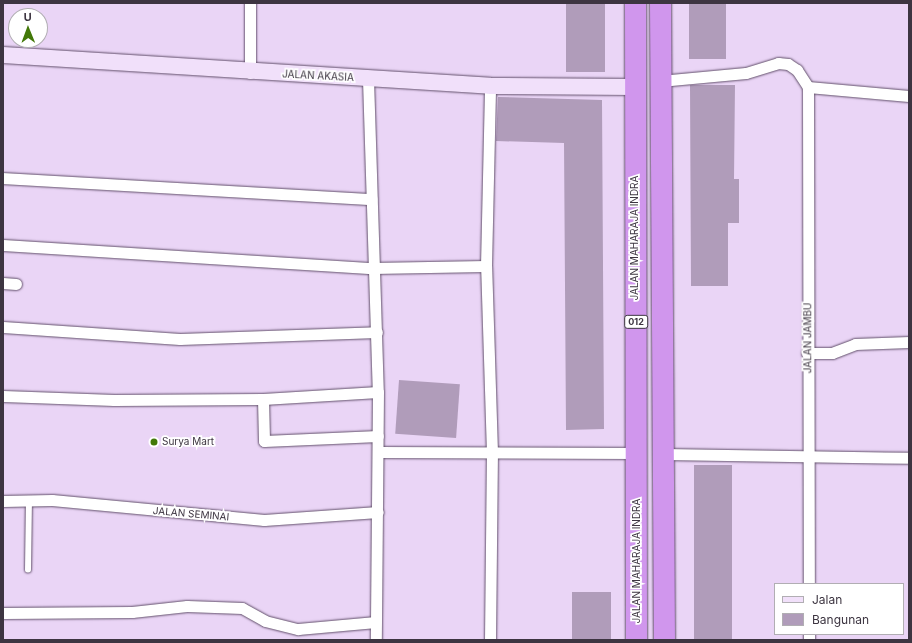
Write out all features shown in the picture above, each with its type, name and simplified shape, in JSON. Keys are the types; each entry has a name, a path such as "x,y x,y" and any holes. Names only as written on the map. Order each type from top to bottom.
{"highway":[{"name":"JALAN MAHARAJA INDRA","path":"635,3 634,87 638,552 636,640"},
{"name":"012","path":"660,3 664,640"},
{"path":"638,552 664,552"}],"street":[{"path":"250,3 250,72"},
{"name":"JALAN AKASIA","path":"3,55 250,72 490,86 634,87"},
{"path":"660,81 746,74 778,63 788,64 797,70 809,89 909,96"},
{"path":"368,79 372,268 378,392 376,640"},
{"path":"490,86 486,266 492,453 490,640"},
{"name":"JALAN JAMBU","path":"809,89 807,353 809,583"},
{"path":"3,178 371,198"},
{"path":"3,245 372,268 486,266"},
{"path":"3,283 16,284"},
{"path":"3,327 180,339 376,332"},
{"path":"807,353 832,353 855,344 909,342"},
{"path":"3,396 114,400 263,399 378,392"},
{"path":"263,399 264,442 378,436"},
{"path":"378,452 636,453"},
{"path":"664,454 808,455 909,458"},
{"name":"JALAN SEMINAI","path":"3,502 52,500 264,520 378,512"},
{"path":"3,613 132,612 187,606 242,608 265,621 298,629 376,622"}],"lane":[{"path":"28,570 29,502"}],"building":[{"path":"566,3 605,3 605,72 566,72"},
{"path":"689,3 726,3 726,59 689,59"},
{"path":"690,85 735,85 734,179 739,179 739,223 728,223 728,286 691,286"},
{"path":"498,97 602,100 604,429 566,430 564,143 496,141"},
{"path":"399,380 460,384 456,438 395,434"},
{"path":"694,465 732,465 732,640 694,640"},
{"path":"572,592 611,592 611,640 572,640"}],"place":[{"name":"Surya Mart","path":"154,442"}]}
